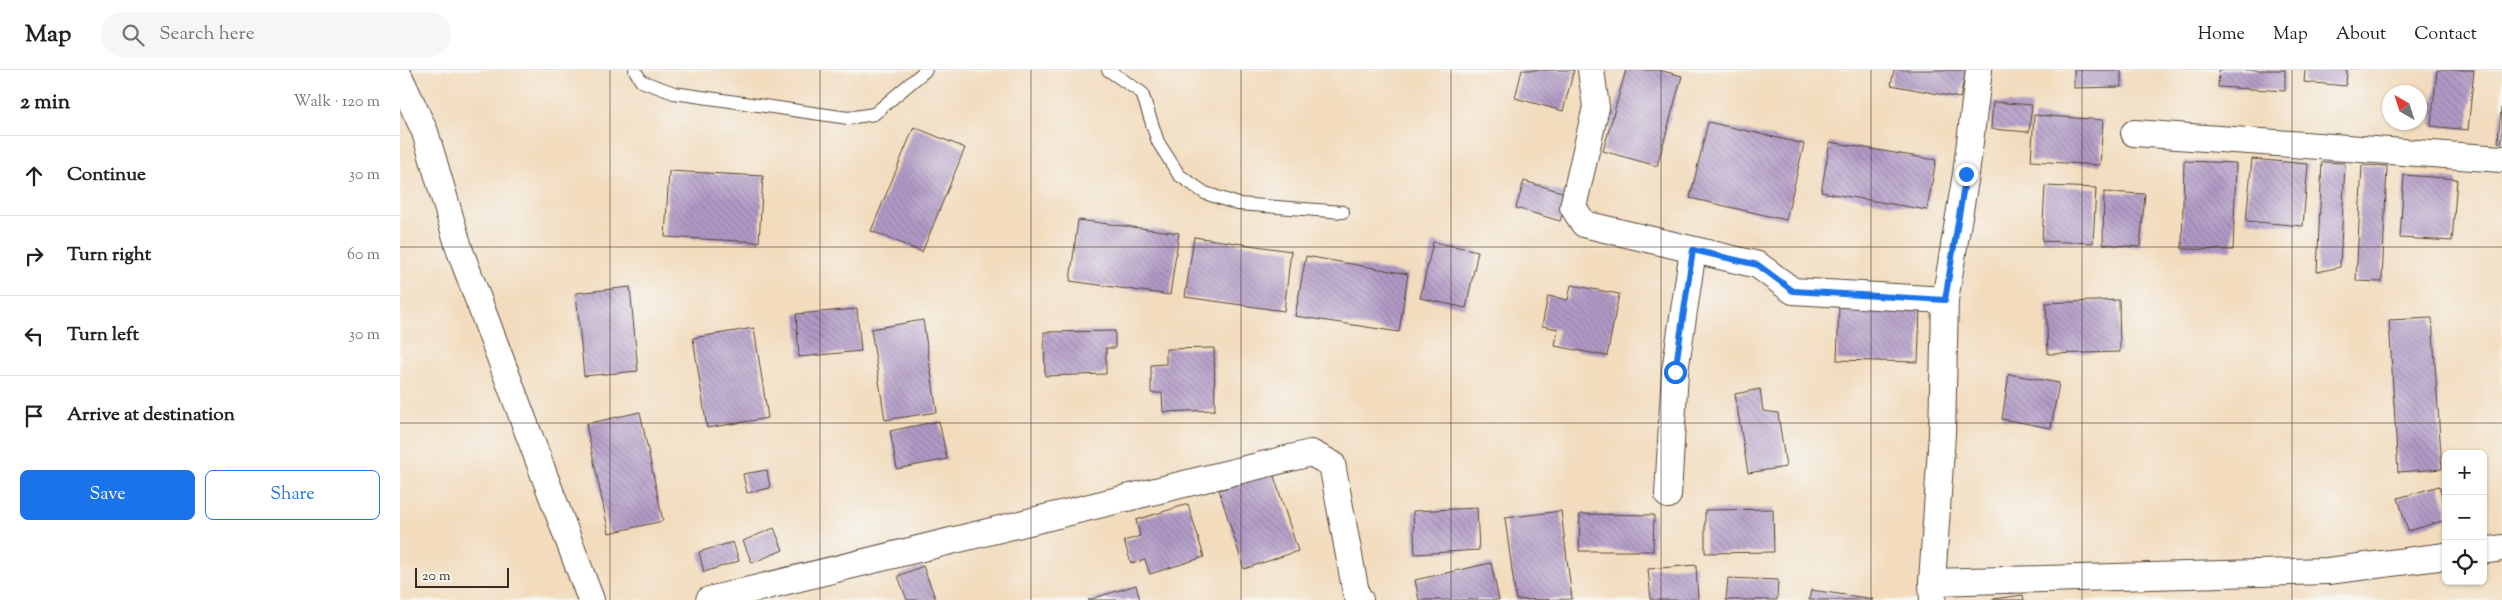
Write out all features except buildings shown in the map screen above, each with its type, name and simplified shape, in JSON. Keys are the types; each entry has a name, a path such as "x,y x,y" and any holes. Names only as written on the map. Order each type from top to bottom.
{"street":[{"path":"1591,70 1596,107 1573,207 1584,224 1758,265 1793,291 1945,300"},
{"path":"1979,70 1966,174 1945,300 1942,434 1933,591 2328,571 2442,557"},
{"path":"400,78 425,132 460,251 590,600"},
{"path":"2134,133 2502,159"},
{"path":"1668,495 1675,372 1693,250"},
{"path":"709,600 1311,453 1332,464 1356,593 1360,600"},
{"path":"2487,550 2502,548"}],"lane":[{"path":"634,70 641,81 674,93 848,118 874,114 926,70"},
{"path":"1108,70 1142,93 1158,142 1179,175 1205,193 1238,204 1343,212"}],"route":[{"path":"1675,372 1693,250 1758,265 1793,291 1945,300 1966,174"}]}
